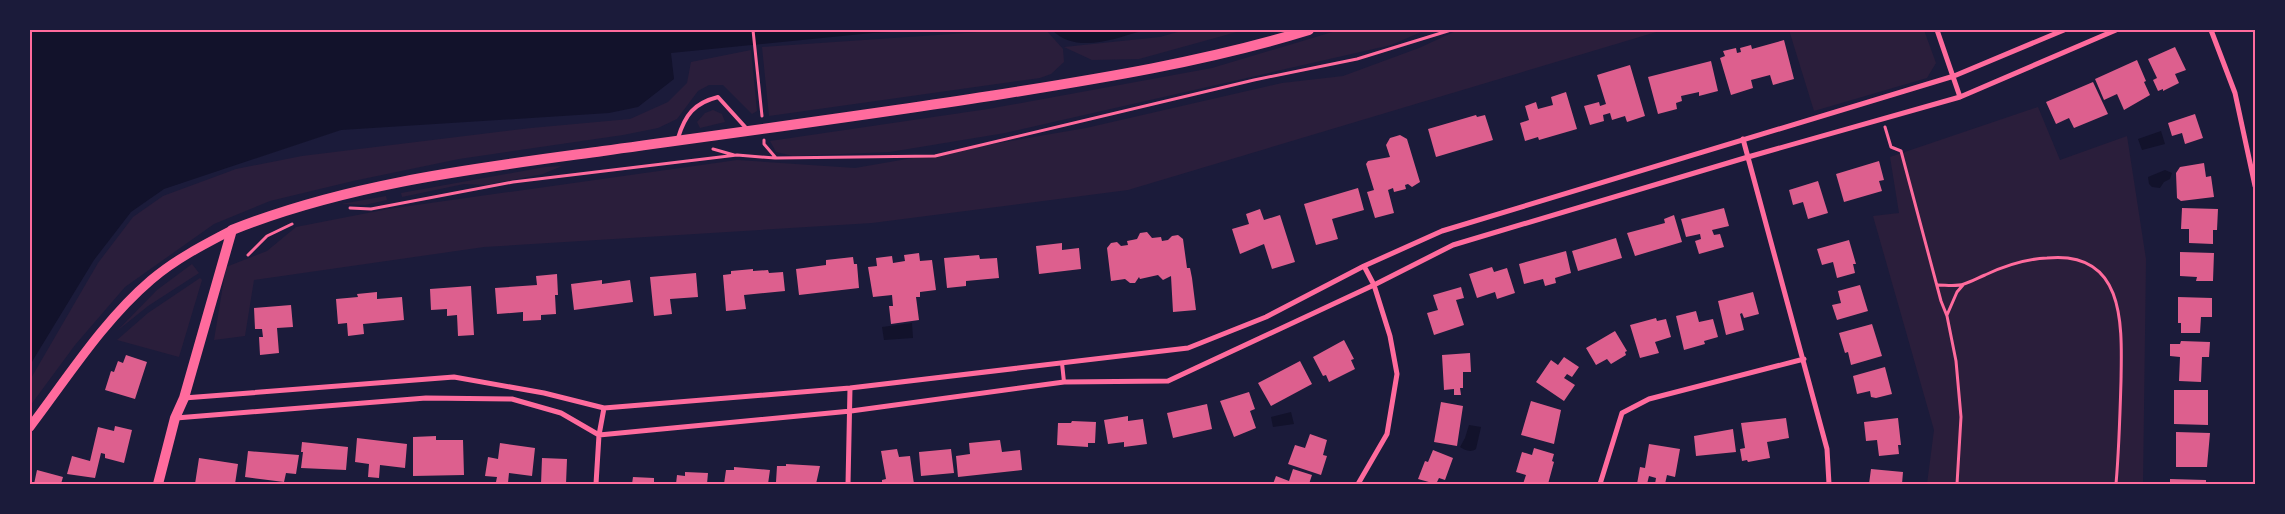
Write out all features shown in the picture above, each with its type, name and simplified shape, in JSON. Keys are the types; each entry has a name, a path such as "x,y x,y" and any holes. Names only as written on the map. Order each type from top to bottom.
{"main road":[{"path":"158,484 175,418 184,398 232,230 277,212 361,191 496,166 677,140 749,132 1042,88 1156,68 1309,30"}],"street":[{"path":"1937,30 1960,97"},
{"path":"184,398 454,377 544,393 604,408 850,388 1188,348 1266,317 1364,266 1442,231 1954,76 2064,30"},
{"path":"175,418 426,398 512,399 561,413 599,435 851,411 1064,382 1168,381 1374,285 1453,245 1748,157 1960,97 2116,30"},
{"path":"2211,30 2235,93 2255,186"},
{"path":"1743,139 1827,449 1829,484"},
{"path":"30,427 120,310 151,280 185,255 232,230"},
{"path":"1358,484 1387,434 1397,374 1390,336 1374,285 1364,266"},
{"path":"1600,484 1622,413 1649,399 1804,359"},
{"path":"848,484 850,388"},
{"path":"596,484 599,435 604,408"}],"lane":[{"path":"677,140 683,120 702,101 718,97 749,132"},
{"path":"1062,363 1064,382"}],"path":[{"path":"753,30 764,144 776,158"},
{"path":"342,210 350,208 371,209 513,182 737,155 776,158 935,156 1357,59 1451,30"},
{"path":"1882,119 1891,147 1901,151 1947,316 1960,387 1960,447 1957,484"},
{"path":"248,255 267,236 293,224"},
{"path":"1938,285 1963,285 2012,265 2046,258 2072,258 2085,262 2101,272 2115,296 2120,318 2120,417 2116,484"},
{"path":"1947,316 1957,292 1963,285"}],"shaded area":[{"path":"30,30 927,30 872,33 671,53 674,79 638,107 609,113 341,130 164,189 131,212 94,260 30,365"},
{"path":"1010,30 1046,30 1063,49 1064,62 1051,74 1040,78 769,116 762,47"},
{"path":"1052,30 1145,30 1109,40 1085,43 1073,42 1062,38"},
{"path":"1185,30 1244,30 1139,59 1092,60 1064,47 1160,37"},
{"path":"1339,30 1426,30 1391,45 1005,133 890,152 793,156 776,152 770,141 988,109 1212,68"},
{"path":"1458,30 1663,30 1128,190 872,223 484,247 254,280 245,336 214,340 226,267 267,251 296,227 388,209 737,160 855,168 1086,128 1282,83 1343,76 1419,48"},
{"path":"1789,30 1924,30 1936,63 1927,78 1814,111"},
{"path":"751,50 757,111 752,114 723,85 709,85 698,91 677,119 658,128 623,135 459,159 353,181 270,201 214,224 125,287 75,345 30,406 30,380 98,263 133,217 163,196 236,169 302,156 531,128 630,119 668,102 687,83 691,62"},
{"path":"2038,107 2060,160 2127,136 2146,259 2143,484 1927,484 1934,430 1873,216 1899,213 1890,157"},
{"path":"713,110 722,114 725,122 700,128 697,122 705,113"},
{"path":"2161,131 2165,144 2142,150 2138,139"},
{"path":"562,166 543,174 486,185 464,184 402,197 401,193 545,167"},
{"path":"2165,170 2172,173 2170,179 2164,182 2160,188 2152,187 2149,184 2148,177"},
{"path":"386,196 387,200 365,205 341,204"},
{"path":"192,264 199,273 148,306 117,331 157,290"},
{"path":"200,278 202,280 179,357 117,340 148,313"},
{"path":"912,323 913,338 884,340 882,327"},
{"path":"1291,412 1294,424 1273,427 1271,417"},
{"path":"1469,425 1481,427 1476,449 1472,451 1460,447"}],"building":[{"path":"1784,40 1794,79 1773,85 1770,75 1751,80 1753,88 1731,95 1720,58 1725,56 1723,51 1736,48 1737,53 1741,52 1740,48 1751,45 1752,49"},
{"path":"2175,47 2186,70 2175,74 2179,83 2163,91 2163,89 2158,91 2153,80 2157,78 2148,59"},
{"path":"2137,60 2150,95 2124,110 2117,94 2104,100 2095,79"},
{"path":"1711,61 1718,91 1699,96 1699,92 1681,96 1682,101 1676,103 1677,109 1658,114 1648,77"},
{"path":"1630,65 1645,116 1627,122 1625,116 1612,120 1610,113 1603,115 1604,121 1590,125 1584,106 1599,102 1600,106 1606,104 1597,75"},
{"path":"2093,82 2108,114 2074,128 2069,118 2056,124 2046,102"},
{"path":"1566,92 1577,129 1539,140 1538,137 1525,141 1520,123 1529,120 1525,106 1536,102 1538,109 1553,105 1551,97"},
{"path":"2195,114 2203,138 2185,144 2182,133 2172,136 2168,123"},
{"path":"1476,115 1477,117 1485,115 1493,140 1436,157 1428,129"},
{"path":"1400,135 1407,139 1420,182 1412,187 1408,184 1405,185 1406,189 1394,192 1393,188 1388,190 1394,213 1375,218 1367,192 1374,190 1366,164 1368,161 1390,157 1386,145 1390,138"},
{"path":"1879,161 1884,180 1879,181 1882,191 1844,202 1836,174"},
{"path":"2204,163 2206,177 2211,176 2214,197 2181,201 2177,198 2176,173 2180,167"},
{"path":"1818,181 1828,213 1808,219 1803,202 1793,205 1789,190"},
{"path":"1358,188 1364,210 1332,219 1338,239 1316,245 1304,204"},
{"path":"1724,208 1729,226 1712,230 1714,235 1720,234 1724,247 1699,254 1695,241 1701,239 1700,234 1686,237 1681,219"},
{"path":"2182,208 2218,209 2217,230 2213,230 2213,244 2189,243 2189,229 2181,229"},
{"path":"1260,209 1264,220 1280,215 1295,262 1272,269 1264,244 1240,254 1232,229 1249,224 1246,214"},
{"path":"1674,215 1682,242 1635,256 1627,233 1665,223 1664,219"},
{"path":"1147,232 1152,238 1161,237 1162,241 1178,235 1183,239 1187,268 1190,268 1192,278 1196,310 1173,312 1171,276 1163,280 1158,275 1140,279 1139,277 1135,283 1130,283 1125,279 1111,281 1107,248 1111,243 1117,242 1121,246 1128,245 1127,241 1137,239 1140,233"},
{"path":"1616,238 1622,258 1578,271 1572,251"},
{"path":"1849,240 1856,264 1853,264 1855,273 1837,278 1833,262 1822,265 1817,249"},
{"path":"1062,243 1062,250 1079,248 1081,269 1039,274 1036,246"},
{"path":"1566,251 1571,273 1555,278 1556,283 1545,286 1543,279 1524,284 1519,264"},
{"path":"2180,252 2214,253 2213,281 2196,281 2197,277 2180,276"},
{"path":"919,253 920,261 932,260 936,290 920,292 920,297 916,297 919,320 891,324 889,306 893,306 892,295 873,297 868,267 877,266 876,258 892,256 893,263 905,261 904,255"},
{"path":"979,255 980,259 997,258 999,278 966,281 966,286 947,288 944,258"},
{"path":"853,257 854,264 857,264 859,288 799,295 796,269 826,265 826,260"},
{"path":"1492,267 1494,272 1507,268 1515,293 1497,299 1495,292 1477,298 1469,274"},
{"path":"753,269 753,271 768,270 769,273 783,272 785,291 744,295 746,309 726,311 723,275 731,274 731,271"},
{"path":"696,273 698,297 670,299 672,314 654,316 650,277"},
{"path":"557,274 558,295 555,295 556,314 541,315 541,320 523,321 523,312 497,314 495,288 537,285 536,276"},
{"path":"602,280 602,284 630,280 633,302 574,310 571,284"},
{"path":"1860,285 1868,311 1837,320 1832,305 1841,303 1838,291"},
{"path":"471,286 474,335 458,336 457,315 447,316 447,309 431,310 430,289"},
{"path":"1461,287 1464,298 1456,300 1464,325 1434,335 1427,313 1438,310 1433,295"},
{"path":"377,292 377,299 402,297 404,320 363,324 364,334 348,336 347,323 338,324 336,299 358,297 357,294"},
{"path":"1753,292 1759,314 1744,318 1742,313 1740,314 1744,330 1726,335 1718,301"},
{"path":"2178,297 2212,298 2212,317 2201,317 2200,333 2181,333 2181,323 2178,323"},
{"path":"291,305 293,327 277,328 279,353 260,355 259,337 263,337 262,329 255,329 254,308"},
{"path":"1696,311 1699,322 1713,319 1718,337 1704,341 1705,344 1684,350 1676,316"},
{"path":"1656,318 1657,321 1666,319 1671,337 1655,342 1659,353 1640,358 1630,325"},
{"path":"1872,324 1882,356 1851,365 1848,352 1845,353 1839,333"},
{"path":"1615,331 1627,351 1625,352 1626,355 1611,364 1607,359 1596,365 1586,348"},
{"path":"1344,340 1354,359 1351,360 1355,369 1329,382 1326,375 1323,376 1313,357"},
{"path":"2181,341 2210,342 2209,357 2202,357 2201,382 2179,381 2180,357 2170,356 2170,344 2180,344"},
{"path":"1470,353 1471,372 1463,372 1463,388 1460,388 1461,395 1454,395 1454,389 1444,390 1442,355"},
{"path":"126,355 147,362 135,399 105,390 111,371 114,372 118,361 123,363"},
{"path":"1564,357 1579,367 1572,377 1567,374 1564,378 1575,385 1564,401 1536,382 1551,360 1558,365"},
{"path":"1300,361 1312,384 1271,406 1258,383"},
{"path":"1885,367 1892,394 1876,398 1871,397 1870,391 1857,394 1853,376"},
{"path":"2174,390 2208,390 2208,425 2174,424"},
{"path":"1249,392 1255,409 1250,411 1256,428 1234,437 1220,401"},
{"path":"1531,401 1561,410 1554,444 1521,435"},
{"path":"1441,402 1463,406 1457,446 1434,442"},
{"path":"1207,404 1212,429 1173,438 1167,413"},
{"path":"1128,416 1128,421 1143,419 1147,444 1124,447 1124,442 1108,444 1104,420"},
{"path":"1786,418 1789,438 1767,442 1770,458 1748,462 1747,460 1742,461 1740,449 1745,448 1741,423"},
{"path":"1898,418 1901,445 1898,445 1899,454 1879,456 1877,440 1866,441 1864,422"},
{"path":"1072,421 1096,422 1095,443 1088,443 1088,447 1057,445 1058,423 1071,423"},
{"path":"115,426 132,430 124,463 105,458 105,454 101,453 95,478 67,474 72,456 90,461 98,427 114,431"},
{"path":"1733,429 1736,452 1696,456 1694,436"},
{"path":"2176,432 2210,433 2207,467 2176,467"},
{"path":"1310,434 1327,440 1323,455 1327,456 1321,475 1288,464 1295,445 1305,448"},
{"path":"436,436 436,440 463,440 464,475 413,476 413,437"},
{"path":"357,438 407,444 405,468 380,465 379,478 368,477 369,464 355,462"},
{"path":"1000,440 1002,452 1020,450 1022,470 958,477 956,456 970,454 969,443"},
{"path":"302,442 348,447 346,470 301,468"},
{"path":"500,443 535,448 532,476 509,473 508,483 496,482 497,477 485,476 488,457 498,459"},
{"path":"1649,444 1680,449 1675,477 1667,475 1665,484 1655,484 1656,478 1649,476 1647,484 1637,484 1640,467 1645,468"},
{"path":"1534,448 1554,454 1552,461 1554,462 1548,484 1523,484 1526,475 1516,472 1522,452 1532,455"},
{"path":"897,449 899,457 910,456 914,484 882,484 882,480 886,479 881,451"},
{"path":"951,449 954,473 921,476 919,452"},
{"path":"1433,450 1453,458 1445,480 1439,478 1436,484 1418,479 1425,461 1428,462"},
{"path":"248,451 299,455 296,474 286,473 284,482 245,477"},
{"path":"199,458 238,464 235,484 195,484"},
{"path":"542,458 567,459 566,484 541,484"},
{"path":"786,464 820,466 816,484 771,484 776,482 777,466 786,466"},
{"path":"734,467 770,470 768,484 724,484 726,470 734,470"},
{"path":"1293,469 1312,475 1309,484 1273,484 1276,476 1289,481"},
{"path":"1871,469 1903,472 1902,484 1869,484"},
{"path":"37,470 63,477 61,484 34,484"},
{"path":"685,472 708,473 707,484 676,484 677,475 685,476"},
{"path":"633,477 654,478 654,484 632,484"},
{"path":"2170,479 2206,480 2206,484 2170,484"}]}
